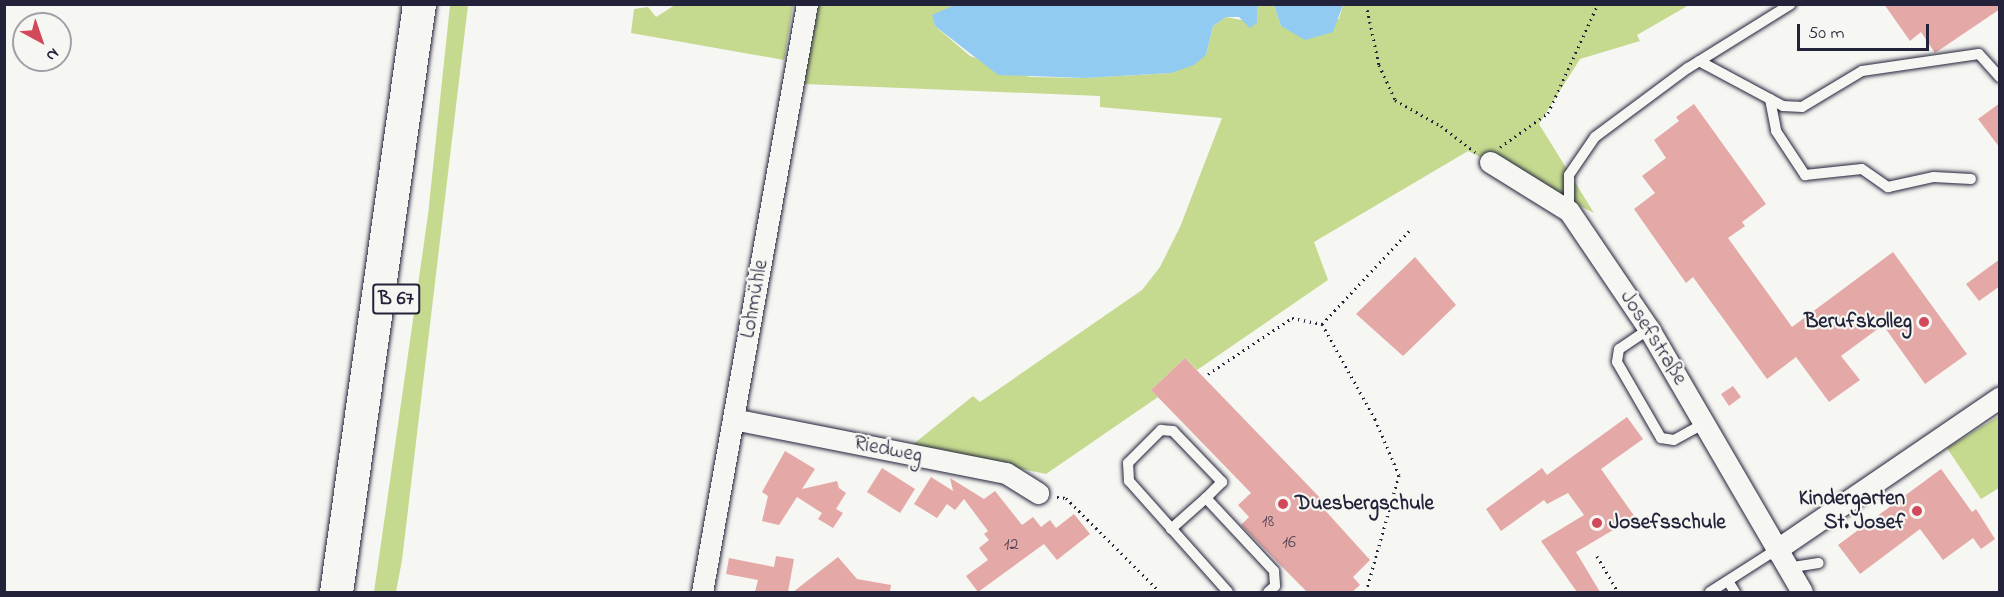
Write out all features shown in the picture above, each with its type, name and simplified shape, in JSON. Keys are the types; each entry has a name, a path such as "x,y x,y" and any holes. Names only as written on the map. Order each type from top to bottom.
{"highway":[{"name":"B 67","path":"336,592 419,4"},
{"name":"B 67","path":"354,592 435,4"}],"street":[{"name":"Lohmühle","path":"702,592 807,4"},
{"name":"Josefstraße","path":"1488,158 1569,211 1649,329 1802,592"},
{"path":"1776,550 2000,397"},
{"name":"Riedweg","path":"734,419 1006,473 1038,493"}],"lane":[{"path":"1569,211 1569,175 1595,137 1699,61 1791,4"},
{"path":"1699,61 1783,106 1803,107 1862,70 1979,54 2000,77"},
{"path":"1770,99 1776,131 1805,175 1862,169 1888,187 1934,177 1971,179"},
{"path":"1649,329 1619,349 1617,362 1661,438 1674,440 1705,423"},
{"path":"1171,529 1222,482 1173,431 1161,430 1126,470 1129,481 1171,529 1228,592"},
{"path":"1206,498 1274,571 1275,586 1268,592"},
{"path":"1711,592 1776,550"},
{"path":"1787,568 1819,563"},
{"path":"1728,581 1735,592"}],"path":[{"path":"1366,4 1378,65 1395,100 1441,126 1488,158 1548,113 1598,4"},
{"path":"1322,324 1410,230"},
{"path":"1208,374 1292,318 1322,324 1375,419 1399,475 1366,592"},
{"path":"1038,493 1066,498 1160,592"},
{"path":"1597,556 1618,592"}],"green space":[{"path":"450,5 468,5 402,560 396,592 374,592 428,215"},
{"path":"675,5 793,5 784,60 631,33 634,9 648,7 656,17"},
{"path":"818,5 957,5 933,15 935,26 970,56 1030,77 1085,78 1171,73 1206,55 1213,26 1226,17 1257,23 1258,5 1274,5 1281,26 1339,19 1343,5 1689,5 1637,35 1640,41 1580,59 1539,124 1594,213 1468,151 1314,242 1328,280 1197,370 1185,358 1151,390 1158,397 1046,474 911,446 973,396 980,402 1142,290 1160,267 1180,227 1222,118 1100,107 1100,96 804,84"},
{"path":"1999,416 1999,488 1981,499 1947,448"}],"water":[{"path":"957,4 1258,5 1257,23 1250,28 1239,17 1226,17 1213,26 1206,55 1194,65 1171,73 1085,78 998,75 935,26 932,15"},
{"path":"1274,4 1343,5 1333,32 1305,40 1281,26"}],"building":[{"path":"1884,4 2000,4 2000,9 1935,53 1921,32 1910,41"},
{"path":"2000,103 2000,148 1978,119"},
{"path":"1694,104 1766,204 1742,222 1745,226 1728,238 1792,327 1893,252 1967,354 1925,384 1883,325 1841,356 1860,380 1829,402 1796,357 1767,379 1693,277 1686,283 1634,209 1655,193 1642,176 1666,158 1654,140 1679,121 1676,117"},
{"path":"1415,257 1456,305 1403,356 1356,314"},
{"path":"2000,259 2000,286 1979,301 1966,284"},
{"path":"1185,358 1327,505 1323,508 1370,560 1353,577 1360,585 1352,592 1307,592 1241,525 1249,517 1238,505 1251,493 1151,390"},
{"path":"1733,386 1741,397 1729,406 1721,394"},
{"path":"1627,417 1643,439 1601,469 1635,517 1576,552 1600,592 1577,592 1541,541 1584,515 1568,493 1547,504 1544,500 1501,531 1486,509 1542,468 1547,475"},
{"path":"785,451 815,469 802,489 837,481 839,488 846,493 836,509 843,513 833,528 818,519 822,513 797,497 779,525 762,521 768,496 762,492"},
{"path":"882,468 915,489 900,513 867,492"},
{"name":"Kindergarten St. Josef","path":"1941,469 1972,512 1976,509 1995,539 1981,549 1973,538 1943,560 1920,529 1860,574 1838,545"},
{"path":"931,477 953,491 950,478 984,499 995,491 1022,525 1033,517 1041,527 1050,520 1056,528 1074,514 1090,534 1057,560 1044,544 978,592 966,576 988,560 979,548 989,540 984,534 988,531 964,499 955,510 947,504 937,518 914,504"},
{"path":"776,556 794,559 788,592 755,592 758,580 726,574 729,558 774,567"},
{"path":"838,557 857,579 891,585 890,592 793,592"}],"place":[{"name":"Berufskolleg","path":"1924,322"},
{"name":"Duesbergschule","path":"1283,504"},
{"name":"Kindergarten St. Josef","path":"1917,511"},
{"name":"Josefsschule","path":"1597,523"}]}
